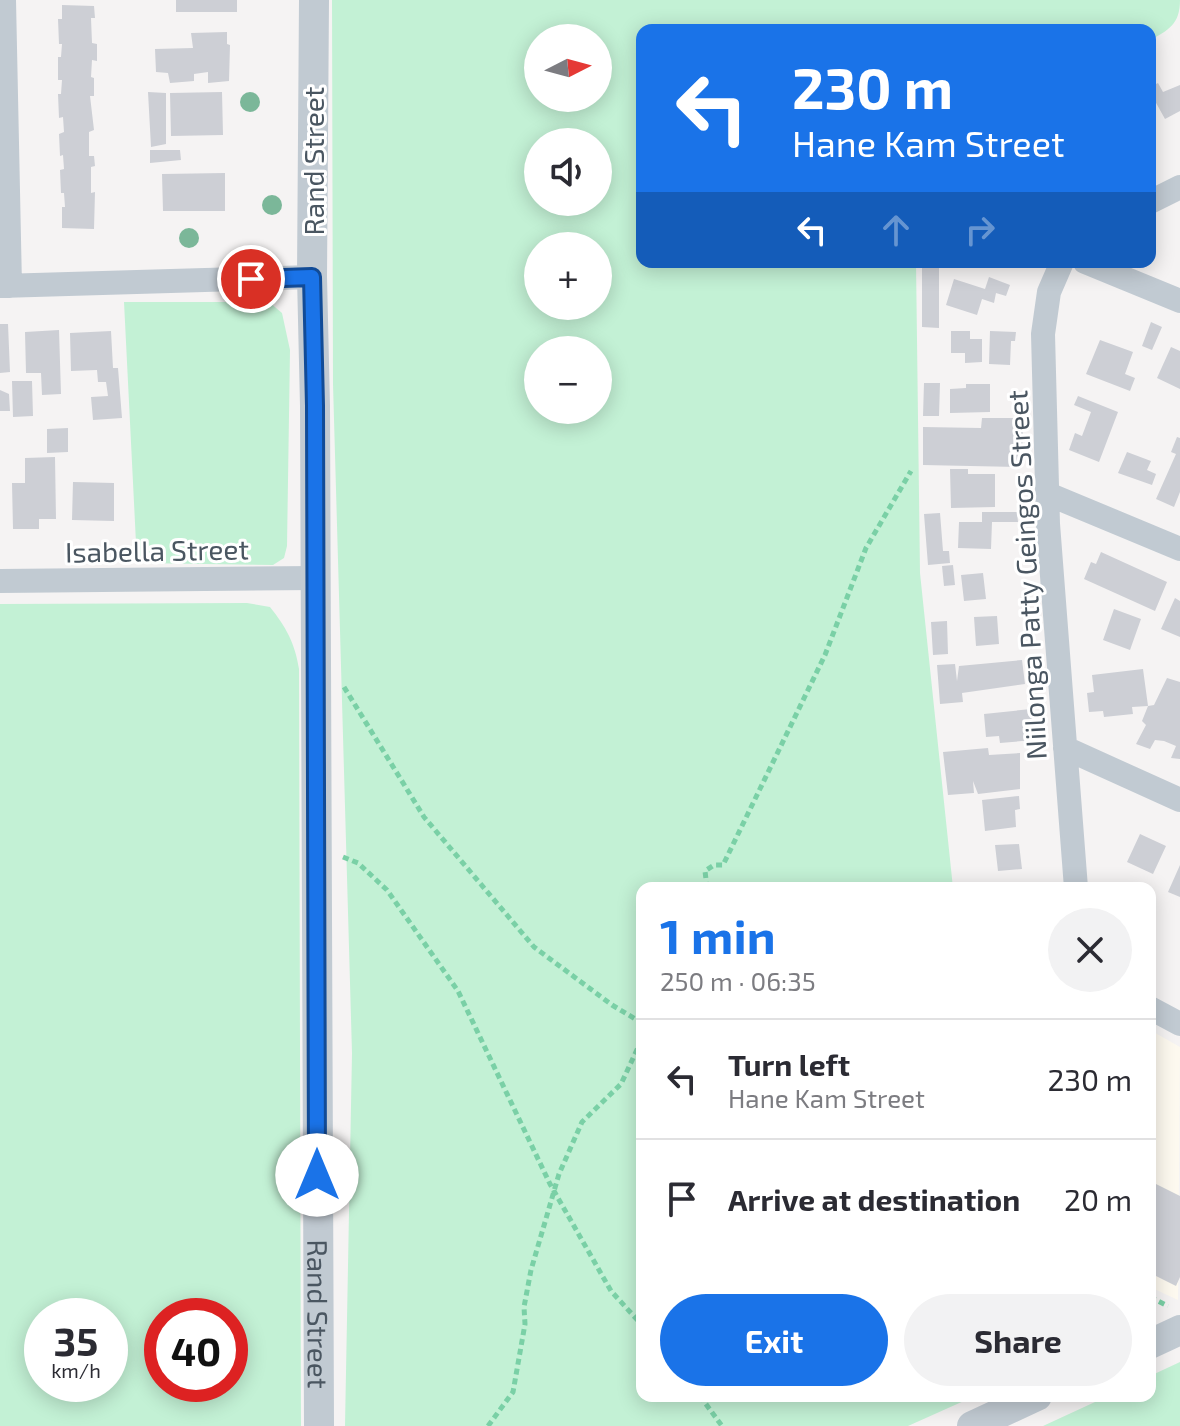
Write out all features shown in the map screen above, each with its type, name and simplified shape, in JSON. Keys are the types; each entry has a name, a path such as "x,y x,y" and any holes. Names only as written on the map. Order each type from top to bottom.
{"street":[{"path":"4,0 5,286 312,277"},
{"name":"Rand Street","path":"314,0 312,277 319,1426"},
{"path":"1156,199 1180,187"},
{"name":"Niilonga Patty Geingos Street","path":"1059,268 1049,292 1043,334 1048,494 1076,882"},
{"path":"1100,268 1180,301"},
{"path":"1048,494 1180,549"},
{"name":"Isabella Street","path":"0,581 314,578"},
{"path":"1065,748 1180,800"},
{"path":"1156,1011 1180,1024"},
{"path":"1156,1341 1180,1330"},
{"path":"972,1426 1024,1402"}],"path":[{"path":"706,882 705,871 714,865 723,865 825,655 866,548 911,471"},
{"path":"338,679 424,817 534,947 636,1019"},
{"path":"339,856 358,863 387,890 458,991 554,1190 611,1291 636,1318"},
{"path":"488,1426 513,1392 529,1282 554,1190 582,1122 621,1084 636,1052"},
{"path":"704,1402 722,1426"}],"shaded area":[{"path":"1156,1033 1180,1047 1178,1300 1156,1290"}],"green space":[{"path":"332,0 1180,0 1176,21 1156,37 1156,24 636,24 636,268 916,268 920,573 952,882 636,882 636,1402 962,1402 908,1426 345,1426 352,1053 333,384"},
{"path":"124,302 269,302 282,313 290,350 287,546 284,558 273,565 137,563"},
{"path":"247,603 270,607 292,643 299,669 301,1426 0,1426 0,604"},
{"path":"1180,1362 1180,1426 1043,1426 1095,1402 1156,1402 1156,1373"}],"building":[{"path":"176,0 237,0 237,12 176,12"},
{"path":"62,5 94,6 92,43 97,44 97,61 92,60 94,96 90,96 94,130 89,132 89,156 94,156 95,166 91,167 91,193 95,192 94,229 62,228 62,207 65,207 60,170 64,169 59,134 64,132 63,117 59,118 58,94 61,94 62,80 58,80 58,57 61,57 62,44 59,44 58,19 62,19"},
{"path":"227,32 227,44 230,45 229,81 208,83 208,72 194,74 194,81 170,83 168,73 156,72 155,49 193,48 191,33"},
{"path":"1156,84 1163,92 1180,85 1180,111 1165,119 1156,103"},
{"path":"148,92 166,93 166,144 151,147"},
{"path":"222,92 223,135 171,136 170,93"},
{"path":"150,150 180,150 181,160 150,163"},
{"path":"225,173 225,211 163,211 162,174"},
{"path":"922,268 939,268 939,328 922,327"},
{"path":"989,277 1010,285 1006,296 996,293 994,303 982,299 977,315 946,305 954,279 985,289"},
{"path":"1151,322 1162,327 1152,350 1142,346"},
{"path":"0,324 8,324 10,372 0,373"},
{"path":"59,330 61,394 42,395 41,373 26,373 25,332"},
{"path":"111,331 113,368 118,368 122,418 93,420 91,397 108,396 106,382 98,382 97,370 71,371 70,333"},
{"path":"951,331 970,331 970,339 982,339 982,362 965,363 965,353 951,353"},
{"path":"990,331 1016,332 1015,341 1011,341 1010,365 989,364"},
{"path":"1100,340 1133,352 1125,374 1135,378 1130,391 1086,374"},
{"path":"1171,347 1180,351 1180,389 1157,378"},
{"path":"12,381 32,381 33,416 13,417"},
{"path":"924,383 940,383 939,416 923,416"},
{"path":"966,384 990,384 990,412 950,413 950,389 966,388"},
{"path":"0,390 9,394 10,411 0,411"},
{"path":"1078,396 1118,412 1099,462 1069,450 1075,433 1082,436 1091,412 1074,405"},
{"path":"982,418 1023,418 1022,467 923,465 923,427 981,428"},
{"path":"68,428 68,452 47,453 47,429"},
{"path":"1177,437 1180,438 1180,492 1174,507 1156,499 1176,454 1171,452"},
{"path":"1127,452 1151,461 1147,470 1156,474 1152,485 1118,473"},
{"path":"55,457 56,519 39,519 39,529 13,529 12,483 25,483 25,458"},
{"path":"950,469 968,469 968,474 995,474 995,507 951,508"},
{"path":"73,482 114,483 114,521 72,520"},
{"path":"982,512 1017,512 1018,522 992,522 991,549 958,548 959,522 982,522"},
{"path":"940,513 943,551 949,551 950,563 928,565 924,514"},
{"path":"1101,552 1167,582 1155,611 1084,579 1091,562 1096,564"},
{"path":"953,565 955,585 944,586 942,566"},
{"path":"983,573 986,599 964,601 961,575"},
{"path":"1175,598 1180,601 1180,637 1161,629"},
{"path":"1114,609 1141,619 1130,650 1103,640"},
{"path":"997,616 999,644 976,646 974,617"},
{"path":"947,621 948,654 933,655 931,622"},
{"path":"1022,660 1025,684 962,693 963,702 940,704 937,665 955,664 957,681 959,666"},
{"path":"1143,669 1148,706 1132,707 1133,714 1104,717 1103,711 1089,712 1087,693 1094,692 1092,675"},
{"path":"1167,678 1180,682 1180,759 1171,758 1176,746 1164,741 1155,740 1150,749 1136,744 1146,725 1142,721 1148,706 1154,705"},
{"path":"1031,709 1034,740 1000,743 999,736 986,737 984,714"},
{"path":"988,748 989,755 1020,753 1020,789 978,794 973,781 974,793 948,795 943,752"},
{"path":"1019,796 1020,809 1015,810 1016,827 985,831 982,800"},
{"path":"1140,834 1166,846 1153,874 1127,862"},
{"path":"1019,844 1022,869 998,871 995,845"},
{"path":"1180,865 1180,897 1168,892"},
{"path":"1156,1184 1180,1196 1180,1277 1176,1286 1156,1276"}],"route":[{"path":"251,279 312,277 317,1175"}]}
